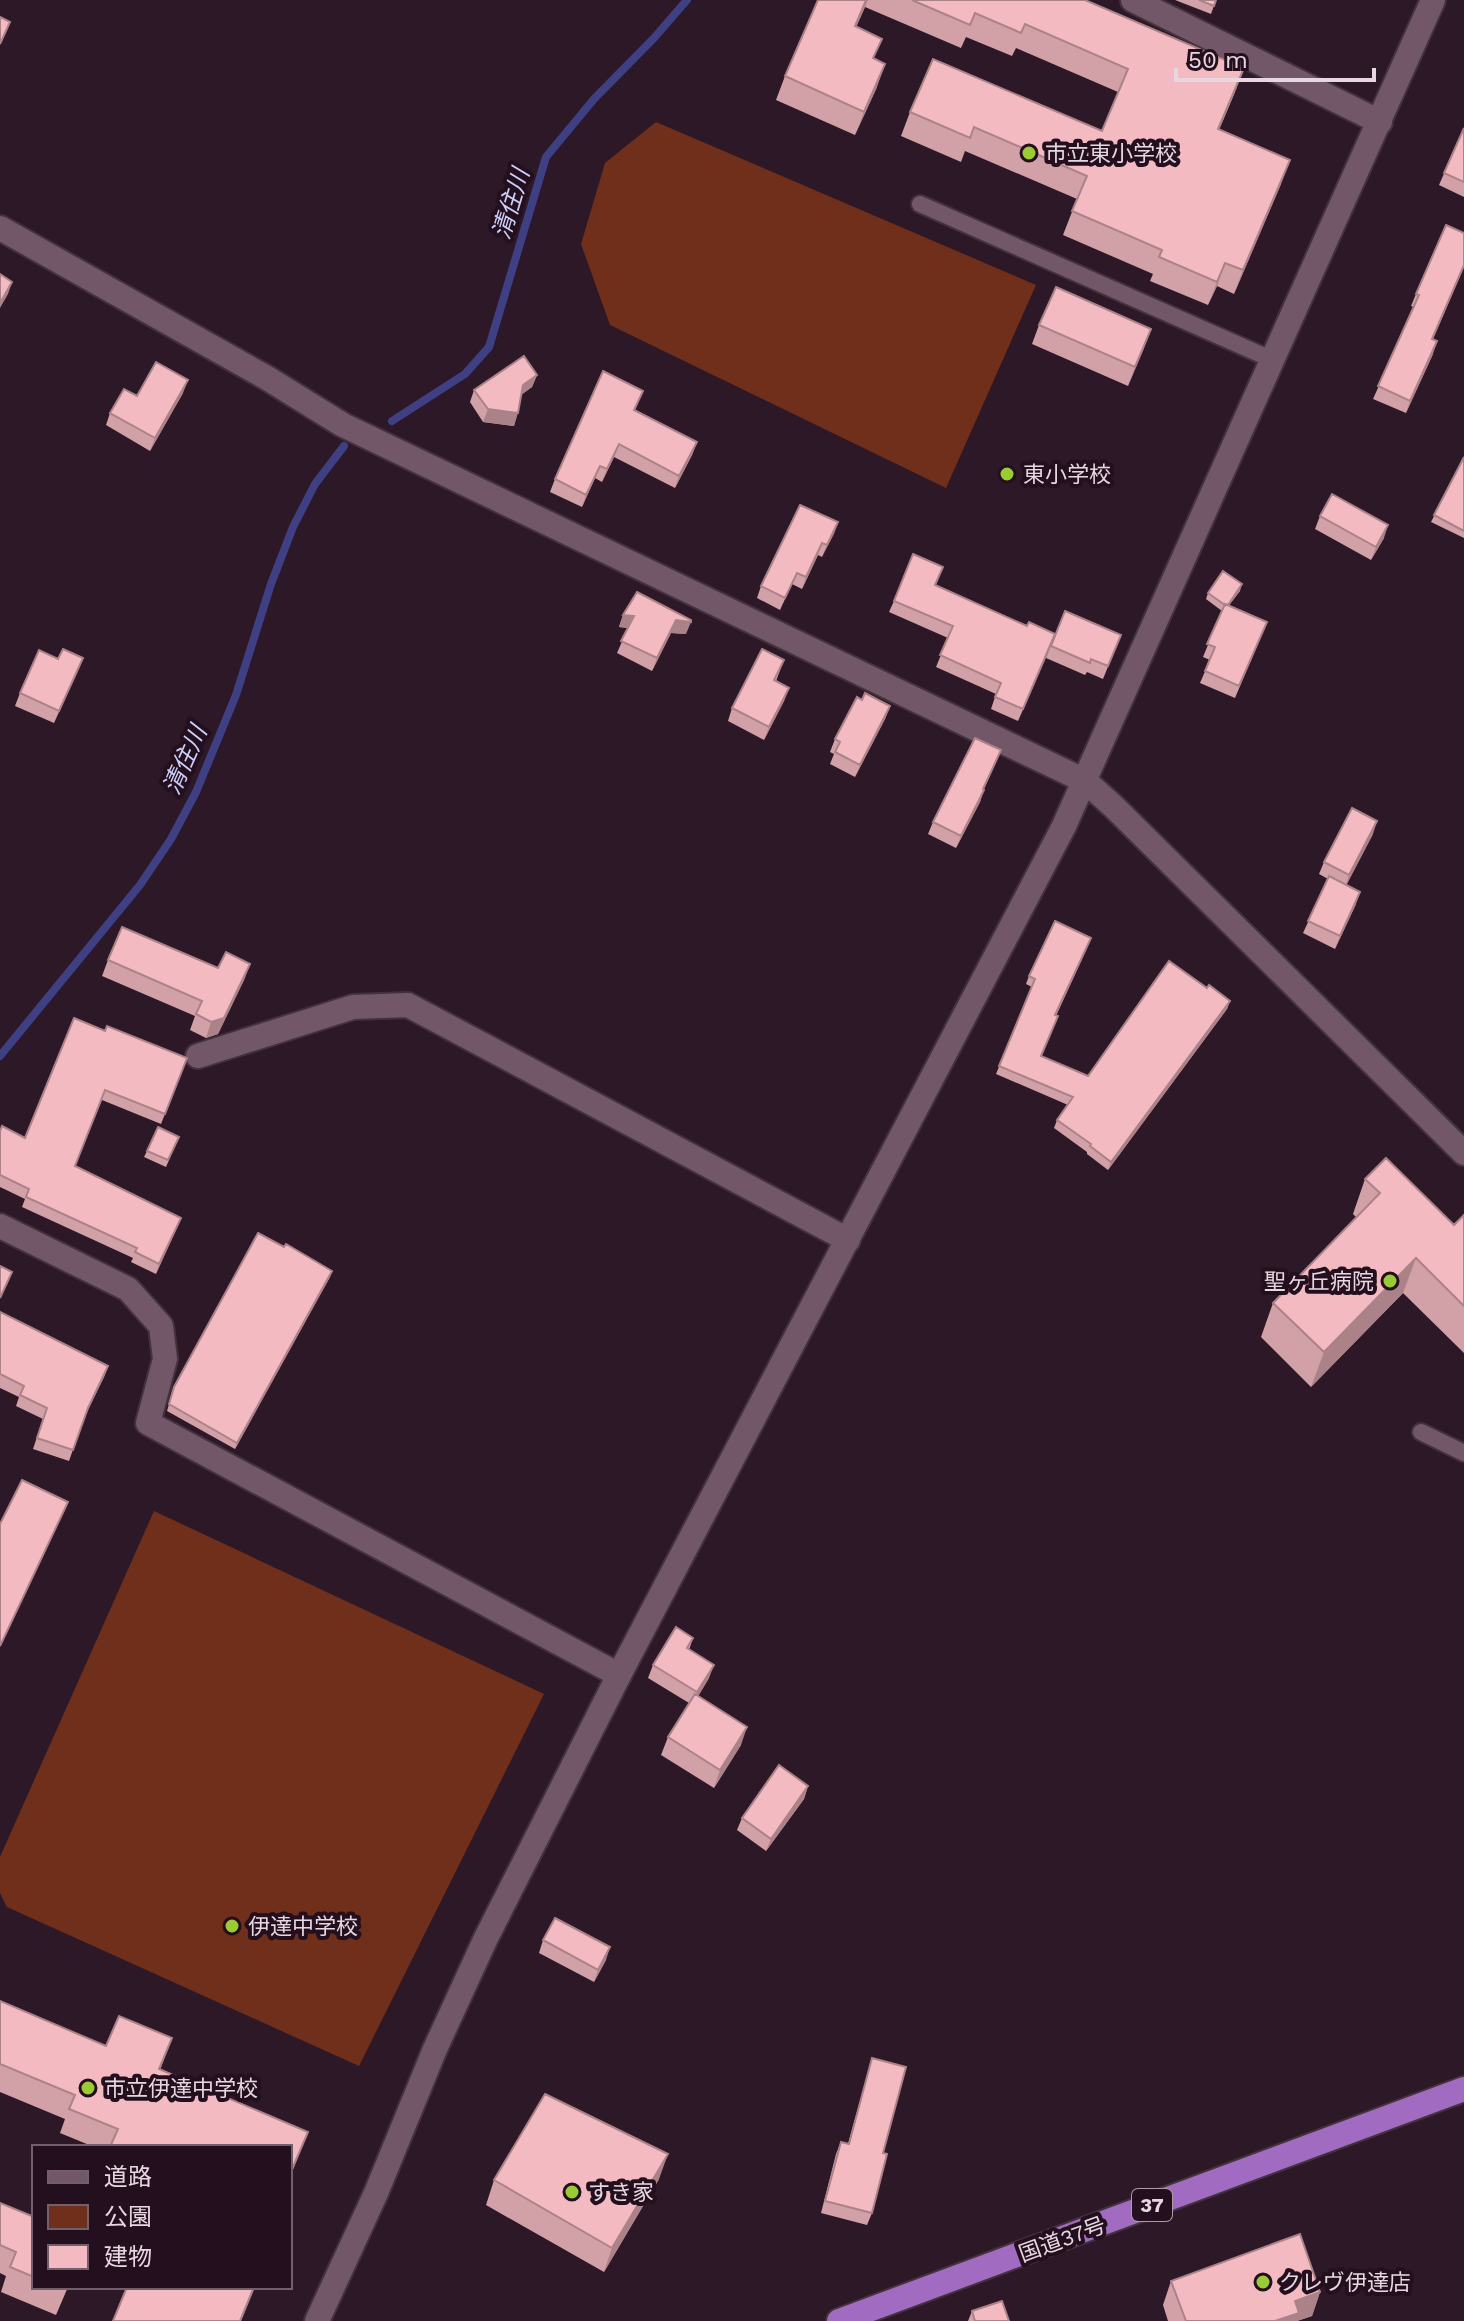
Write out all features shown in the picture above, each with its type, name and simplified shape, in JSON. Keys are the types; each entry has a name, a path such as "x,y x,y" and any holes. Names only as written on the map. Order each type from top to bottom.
{"highway":[{"name":"国道37号","path":"839,2321 1464,2089"}],"street":[{"path":"1133,0 1380,122"},
{"path":"317,2321 485,1940 619,1675 1085,781 1433,0"},
{"path":"0,228 267,378 343,425 1085,781 1464,1153"},
{"path":"198,1056 353,1007 408,1005 848,1240"},
{"path":"0,1226 128,1289 161,1326 165,1359 148,1423 619,1675"}],"lane":[{"path":"920,204 1273,360"},
{"path":"1421,1432 1464,1453"}],"green space":[{"path":"656,122 1036,285 946,488 610,325 581,244 605,163"},
{"path":"154,1511 544,1694 359,2066 7,1907 0,1893 0,1857"}],"building":[{"path":"818,0 866,0 855,26 882,39 873,58 885,64 864,112 785,76"},
{"name":"市立東小学校","path":"912,0 1085,0 1244,68 1218,129 1290,160 1243,270 1225,263 1217,282 1159,257 1162,250 1072,211 1087,176 974,127 970,138 910,112 933,59 1102,131 1128,69 1025,24 1021,33 975,13 970,25"},
{"path":"1199,0 1216,0 1214,6"},
{"path":"0,17 10,22 0,44"},
{"path":"1464,128 1464,182 1444,173"},
{"path":"1446,225 1464,233 1464,265 1432,339 1437,341 1410,401 1378,386"},
{"path":"0,274 12,282 0,303"},
{"path":"1056,287 1151,329 1135,367 1039,325"},
{"path":"524,356 537,375 523,385 518,413 488,409 474,390"},
{"path":"156,362 188,380 155,438 110,413 124,389 137,396"},
{"path":"603,371 643,391 634,410 697,442 679,476 619,444 607,469 600,466 586,495 555,479"},
{"path":"1464,457 1464,531 1434,515"},
{"path":"1332,494 1388,525 1376,547 1320,516"},
{"path":"800,505 838,522 827,545 822,543 806,577 797,573 785,598 761,586"},
{"path":"913,554 943,567 935,585 1027,626 1029,622 1055,634 1023,709 995,697 1001,683 940,655 953,626 894,601"},
{"path":"1223,571 1242,584 1228,605 1208,593"},
{"path":"637,592 691,620 676,620 657,658 621,641 634,616 623,615"},
{"path":"1225,604 1267,622 1239,686 1205,671 1215,647 1207,644"},
{"path":"1065,611 1121,635 1108,666 1091,659 1090,663 1051,646"},
{"path":"63,649 83,658 59,711 20,693 39,650 58,659"},
{"path":"762,649 784,660 774,680 789,688 769,727 732,708"},
{"path":"865,693 890,706 860,765 835,752 840,742 835,739 857,697 862,700"},
{"path":"975,738 1001,750 961,836 933,822"},
{"path":"1352,808 1377,821 1349,875 1324,862"},
{"path":"1329,876 1360,892 1340,936 1308,921"},
{"path":"1055,921 1091,938 1055,1015 1058,1016 1041,1056 1088,1076 1169,961 1230,1001 1111,1162 1057,1120 1073,1097 999,1066 1035,979 1029,976"},
{"path":"122,927 218,968 226,952 250,964 224,1018 211,1022 196,1014 202,1001 108,960"},
{"path":"74,1018 105,1031 107,1026 187,1058 165,1114 105,1090 75,1166 181,1218 159,1264 135,1252 137,1248 26,1197 29,1189 0,1175 2,1126 25,1138"},
{"path":"158,1127 179,1137 168,1160 147,1151"},
{"path":"1386,1158 1454,1225 1464,1215 1464,1306 1416,1258 1324,1352 1273,1303 1380,1193 1365,1179"},
{"path":"258,1233 284,1247 286,1244 332,1271 237,1443 169,1404 174,1387"},
{"path":"0,1266 12,1272 0,1298"},
{"path":"0,1312 108,1366 73,1450 37,1438 47,1408 20,1395 24,1386 0,1374"},
{"path":"22,1480 68,1502 0,1646 0,1524"},
{"path":"676,1627 693,1638 687,1648 714,1665 697,1692 653,1665"},
{"path":"695,1694 747,1727 720,1770 668,1737"},
{"path":"779,1765 808,1786 771,1839 742,1818"},
{"path":"555,1918 610,1947 598,1970 543,1940"},
{"path":"0,2001 106,2046 119,2016 172,2038 159,2069 308,2132 292,2169 292,2145 111,2145 118,2129 69,2109 75,2095 0,2064"},
{"path":"872,2058 906,2067 883,2153 887,2154 872,2213 825,2201 841,2142 849,2144"},
{"name":"すき家","path":"545,2094 668,2154 612,2248 494,2180"},
{"path":"0,2203 32,2216 32,2276 10,2267 16,2252 0,2245"},
{"path":"1300,2234 1320,2292 1295,2301 1299,2313 1275,2321 1186,2321 1171,2281"},
{"path":"126,2289 253,2289 240,2321 113,2321"},
{"path":"1002,2301 1009,2321 975,2321 972,2311"}],"waterway":[{"name":"清住川","path":"392,421 465,374 489,347 546,157 594,99 687,0"},
{"name":"清住川","path":"0,1056 140,885 171,839 196,792 236,695 271,584 293,527 315,484 344,446"}],"place":[{"name":"市立東小学校","path":"1029,153"},
{"name":"東小学校","path":"1007,474"},
{"name":"聖ヶ丘病院","path":"1390,1281"},
{"name":"伊達中学校","path":"232,1926"},
{"name":"市立伊達中学校","path":"88,2088"},
{"name":"すき家","path":"572,2192"},
{"name":"クレヴ伊達店","path":"1263,2282"}]}
